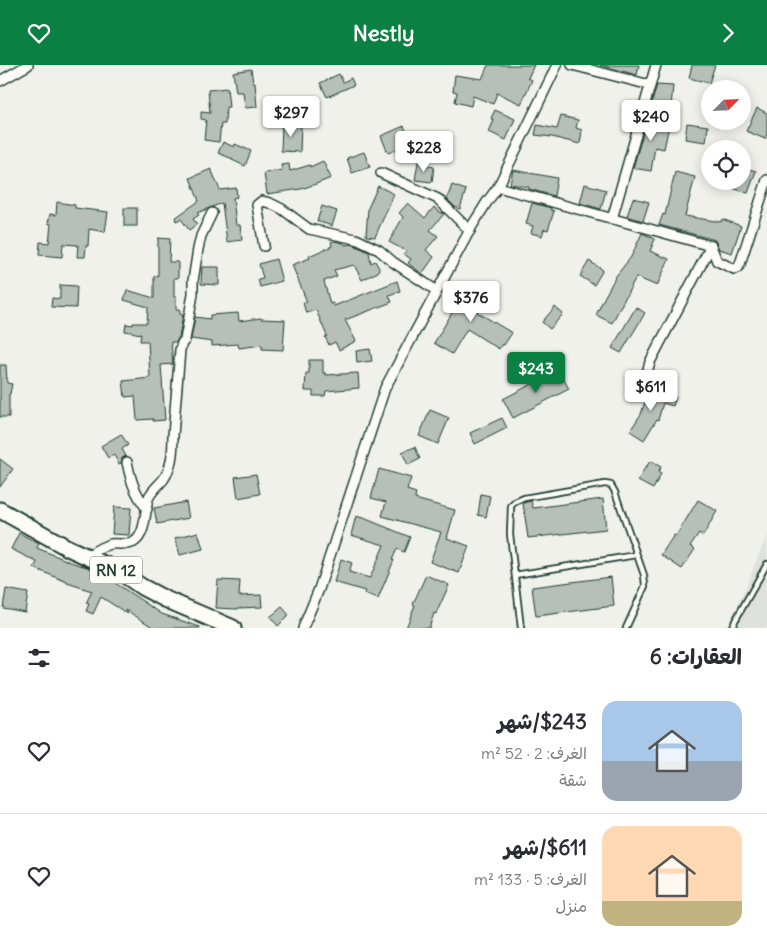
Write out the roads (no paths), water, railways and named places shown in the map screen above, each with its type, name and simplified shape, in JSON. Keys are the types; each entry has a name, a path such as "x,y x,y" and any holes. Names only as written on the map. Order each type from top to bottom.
{"main road":[{"name":"RN 12","path":"0,510 36,531 119,571 142,587 165,599 234,628"}],"street":[{"path":"0,81 28,65"},
{"path":"303,628 319,589 385,388 470,231 498,187 557,65"},
{"path":"572,65 650,85"},
{"path":"612,219 656,65"},
{"path":"381,173 438,199 470,231"},
{"path":"711,246 717,261 734,269 738,268 767,180"},
{"path":"498,187 711,246"},
{"path":"264,247 257,205 262,201 282,209 309,229 356,239 379,250 437,291"},
{"path":"87,556 102,547 119,543 132,544 136,541 142,530 150,494 161,483 169,469 173,447 180,350 185,340 201,236 212,213"},
{"path":"648,384 647,373 650,362 711,246"},
{"path":"127,462 130,480 138,497 147,509"}],"lane":[{"path":"521,628 510,534 511,506 515,502 533,496 611,485 615,491 644,575 645,586 626,628"},
{"path":"515,575 636,555"},
{"path":"731,628 767,564"}]}
